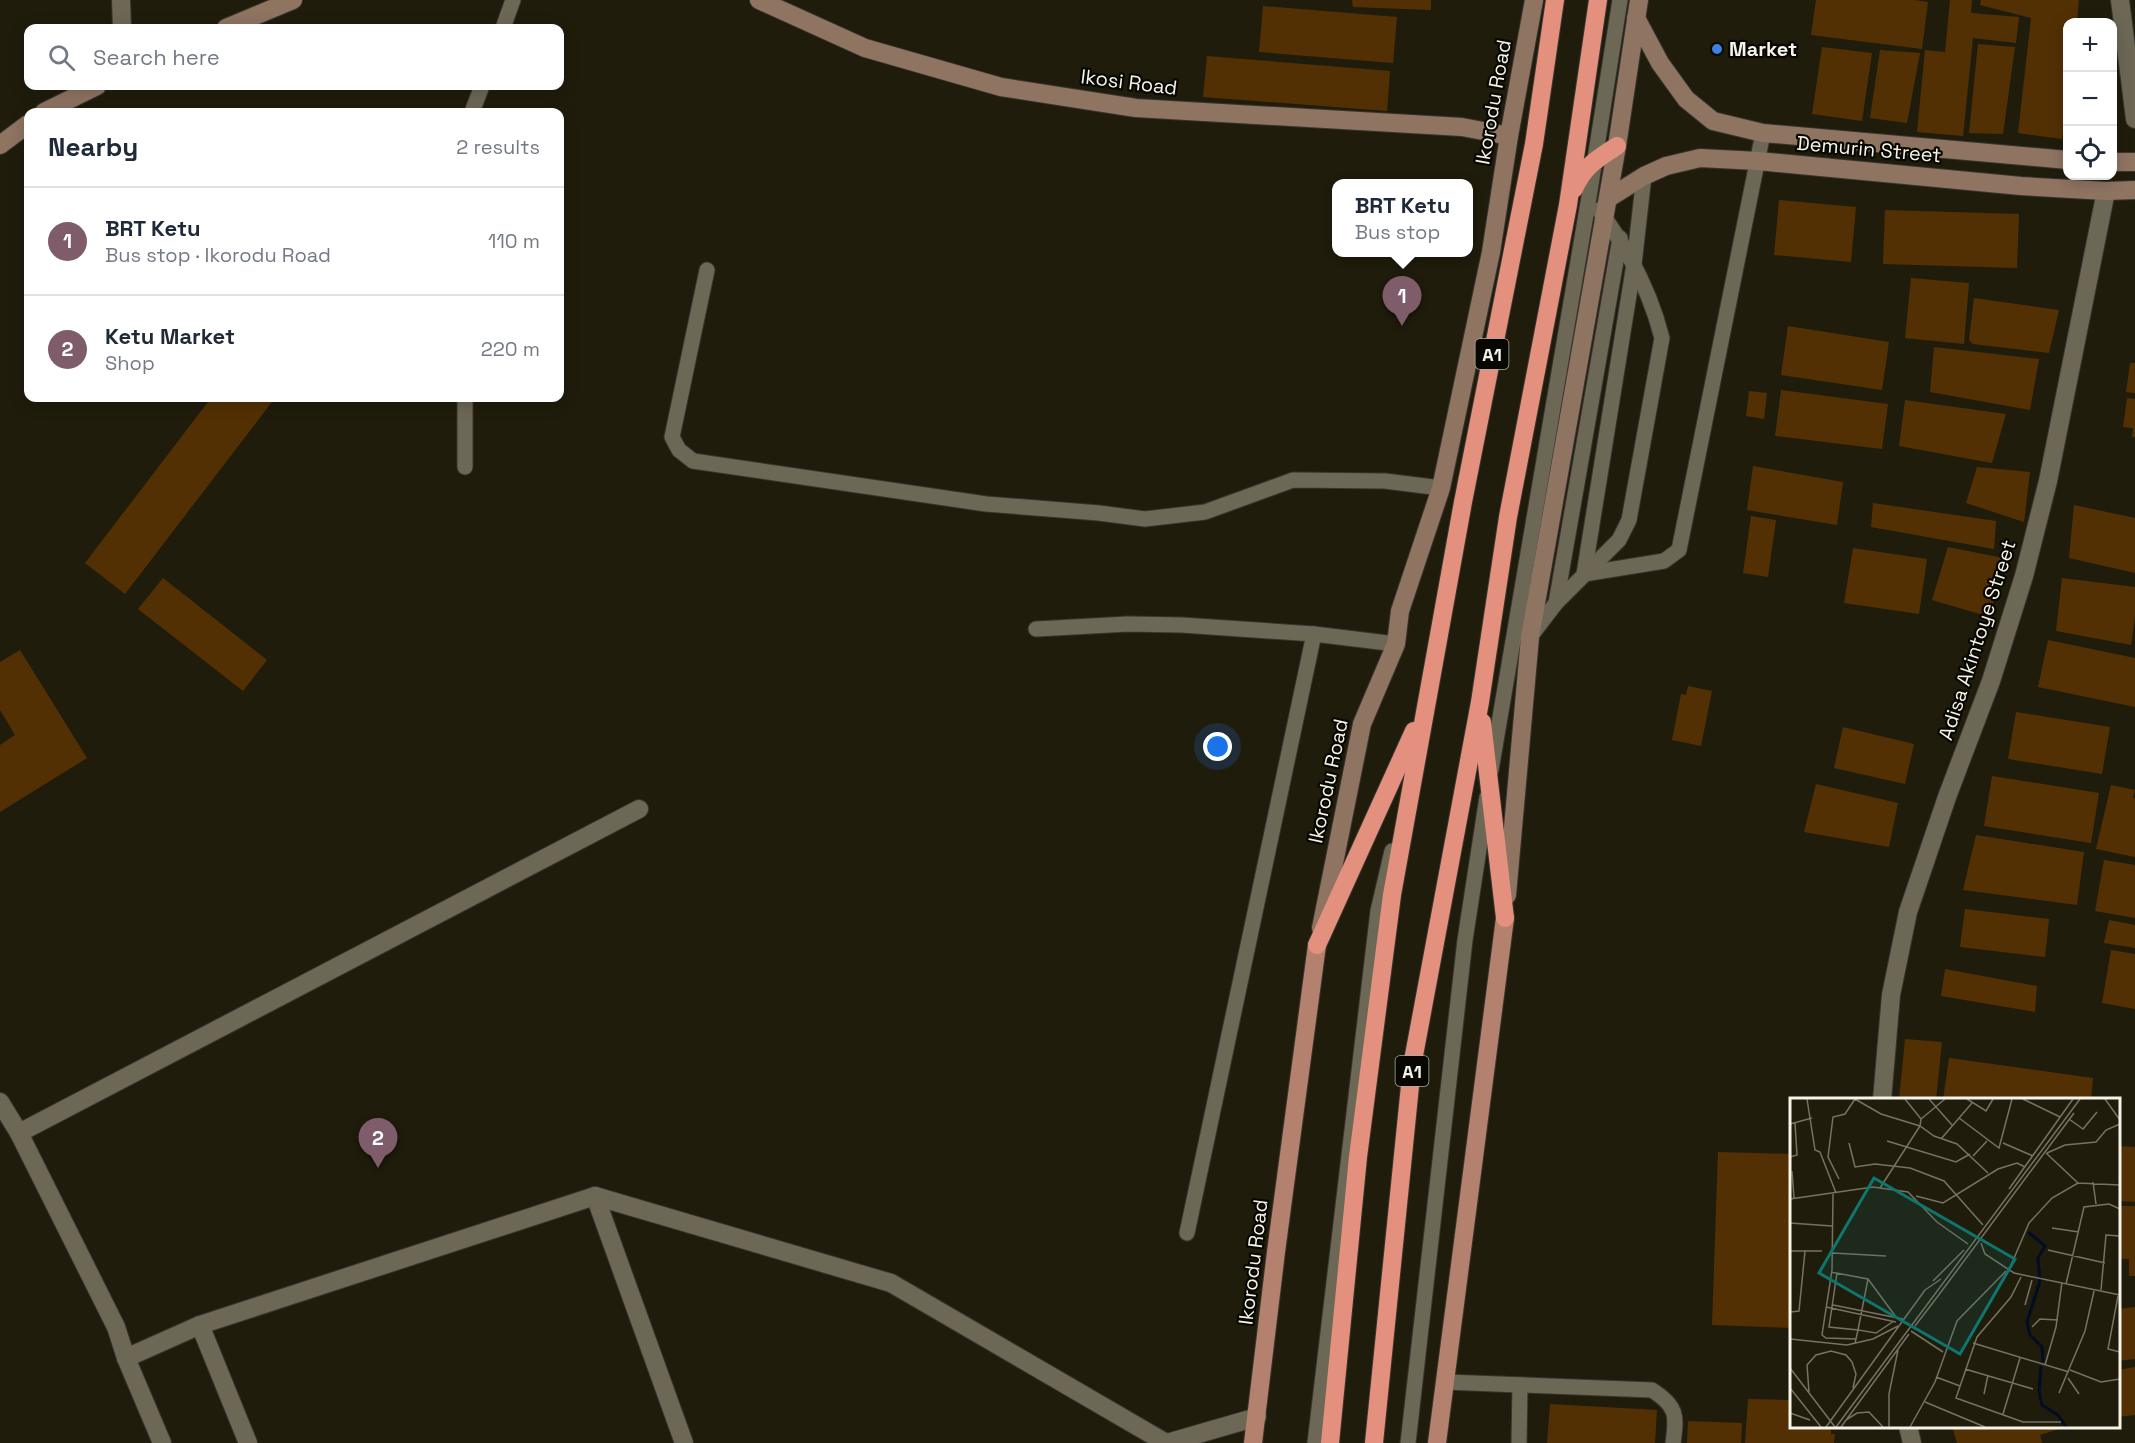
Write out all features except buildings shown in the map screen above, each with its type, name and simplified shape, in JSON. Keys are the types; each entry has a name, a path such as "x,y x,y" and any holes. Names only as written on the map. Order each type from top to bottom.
{"highway":[{"name":"A1","path":"1330,1443 1358,1157 1392,895 1462,502 1534,144 1555,0"},
{"name":"A1","path":"1374,1443 1412,1066 1480,702 1508,517 1568,204 1598,0"},
{"path":"1568,204 1580,175 1595,160 1617,146"},
{"path":"1480,702 1505,918"},
{"path":"1317,945 1425,707"}],"main road":[{"path":"1437,1443 1505,918"},
{"name":"Ikorodu Road","path":"1253,1443 1317,945"}],"street":[{"path":"121,0 122,24"},
{"path":"236,24 293,0"},
{"name":"Ikosi Road","path":"759,0 864,48 1001,87 1136,108 1462,127 1509,136"},
{"name":"Ikorodu Road","path":"1317,945 1362,724 1396,644 1400,611 1441,488 1491,252 1534,0"},
{"path":"2120,0 2135,119"},
{"path":"1505,918 1530,638 1609,198 1637,9"},
{"name":"Demurin Street","path":"1637,9 1660,63 1686,99 1713,121 1763,133 2063,160"},
{"path":"52,108 89,90"},
{"path":"0,146 24,127"},
{"name":"Demurin Street","path":"1609,198 1644,176 1666,166 1700,158 1758,161 2021,186 2106,191 2135,190"},
{"path":"2117,162 2135,162"},
{"name":"Adisa Akintoye Street","path":"1882,1098 1891,995 1908,912 1947,797 1991,681 2024,576 2048,481 2106,191"},
{"path":"19,1132 639,809"},
{"path":"0,1102 19,1132 116,1327 126,1358 162,1443"},
{"path":"126,1358 200,1325 595,1196 891,1283 1166,1443 1257,1417"},
{"path":"595,1196 684,1443"},
{"path":"200,1325 249,1443"},
{"path":"1908,1428 1912,1443"}],"lane":[{"path":"504,24 513,0"},
{"path":"1408,1443 1465,940 1489,781 1589,196 1620,0"},
{"path":"474,108 480,90"},
{"path":"1584,573 1664,561 1679,550 1763,133"},
{"path":"1584,573 1634,264 1644,176"},
{"path":"1530,638 1556,603 1619,540 1629,520 1662,338 1656,316 1634,264 1620,238 1589,196"},
{"path":"1556,603 1620,238"},
{"path":"707,270 672,437 679,450 693,461 986,504 1146,519 1205,512 1293,480 1385,481 1441,488"},
{"path":"465,402 465,466"},
{"path":"1036,628 1128,624 1182,625 1314,634 1396,644"},
{"path":"1187,1233 1314,634"},
{"path":"1315,1443 1378,911 1425,707"},
{"path":"1445,1382 1652,1390 1667,1399 1676,1416 1673,1443"},
{"path":"1519,1443 1520,1385"}],"place":[{"name":"Market","path":"1717,49"},
{"name":"BRT Ketu","path":"1402,326"},
{"name":"Ketu Market","path":"378,1168"}]}
